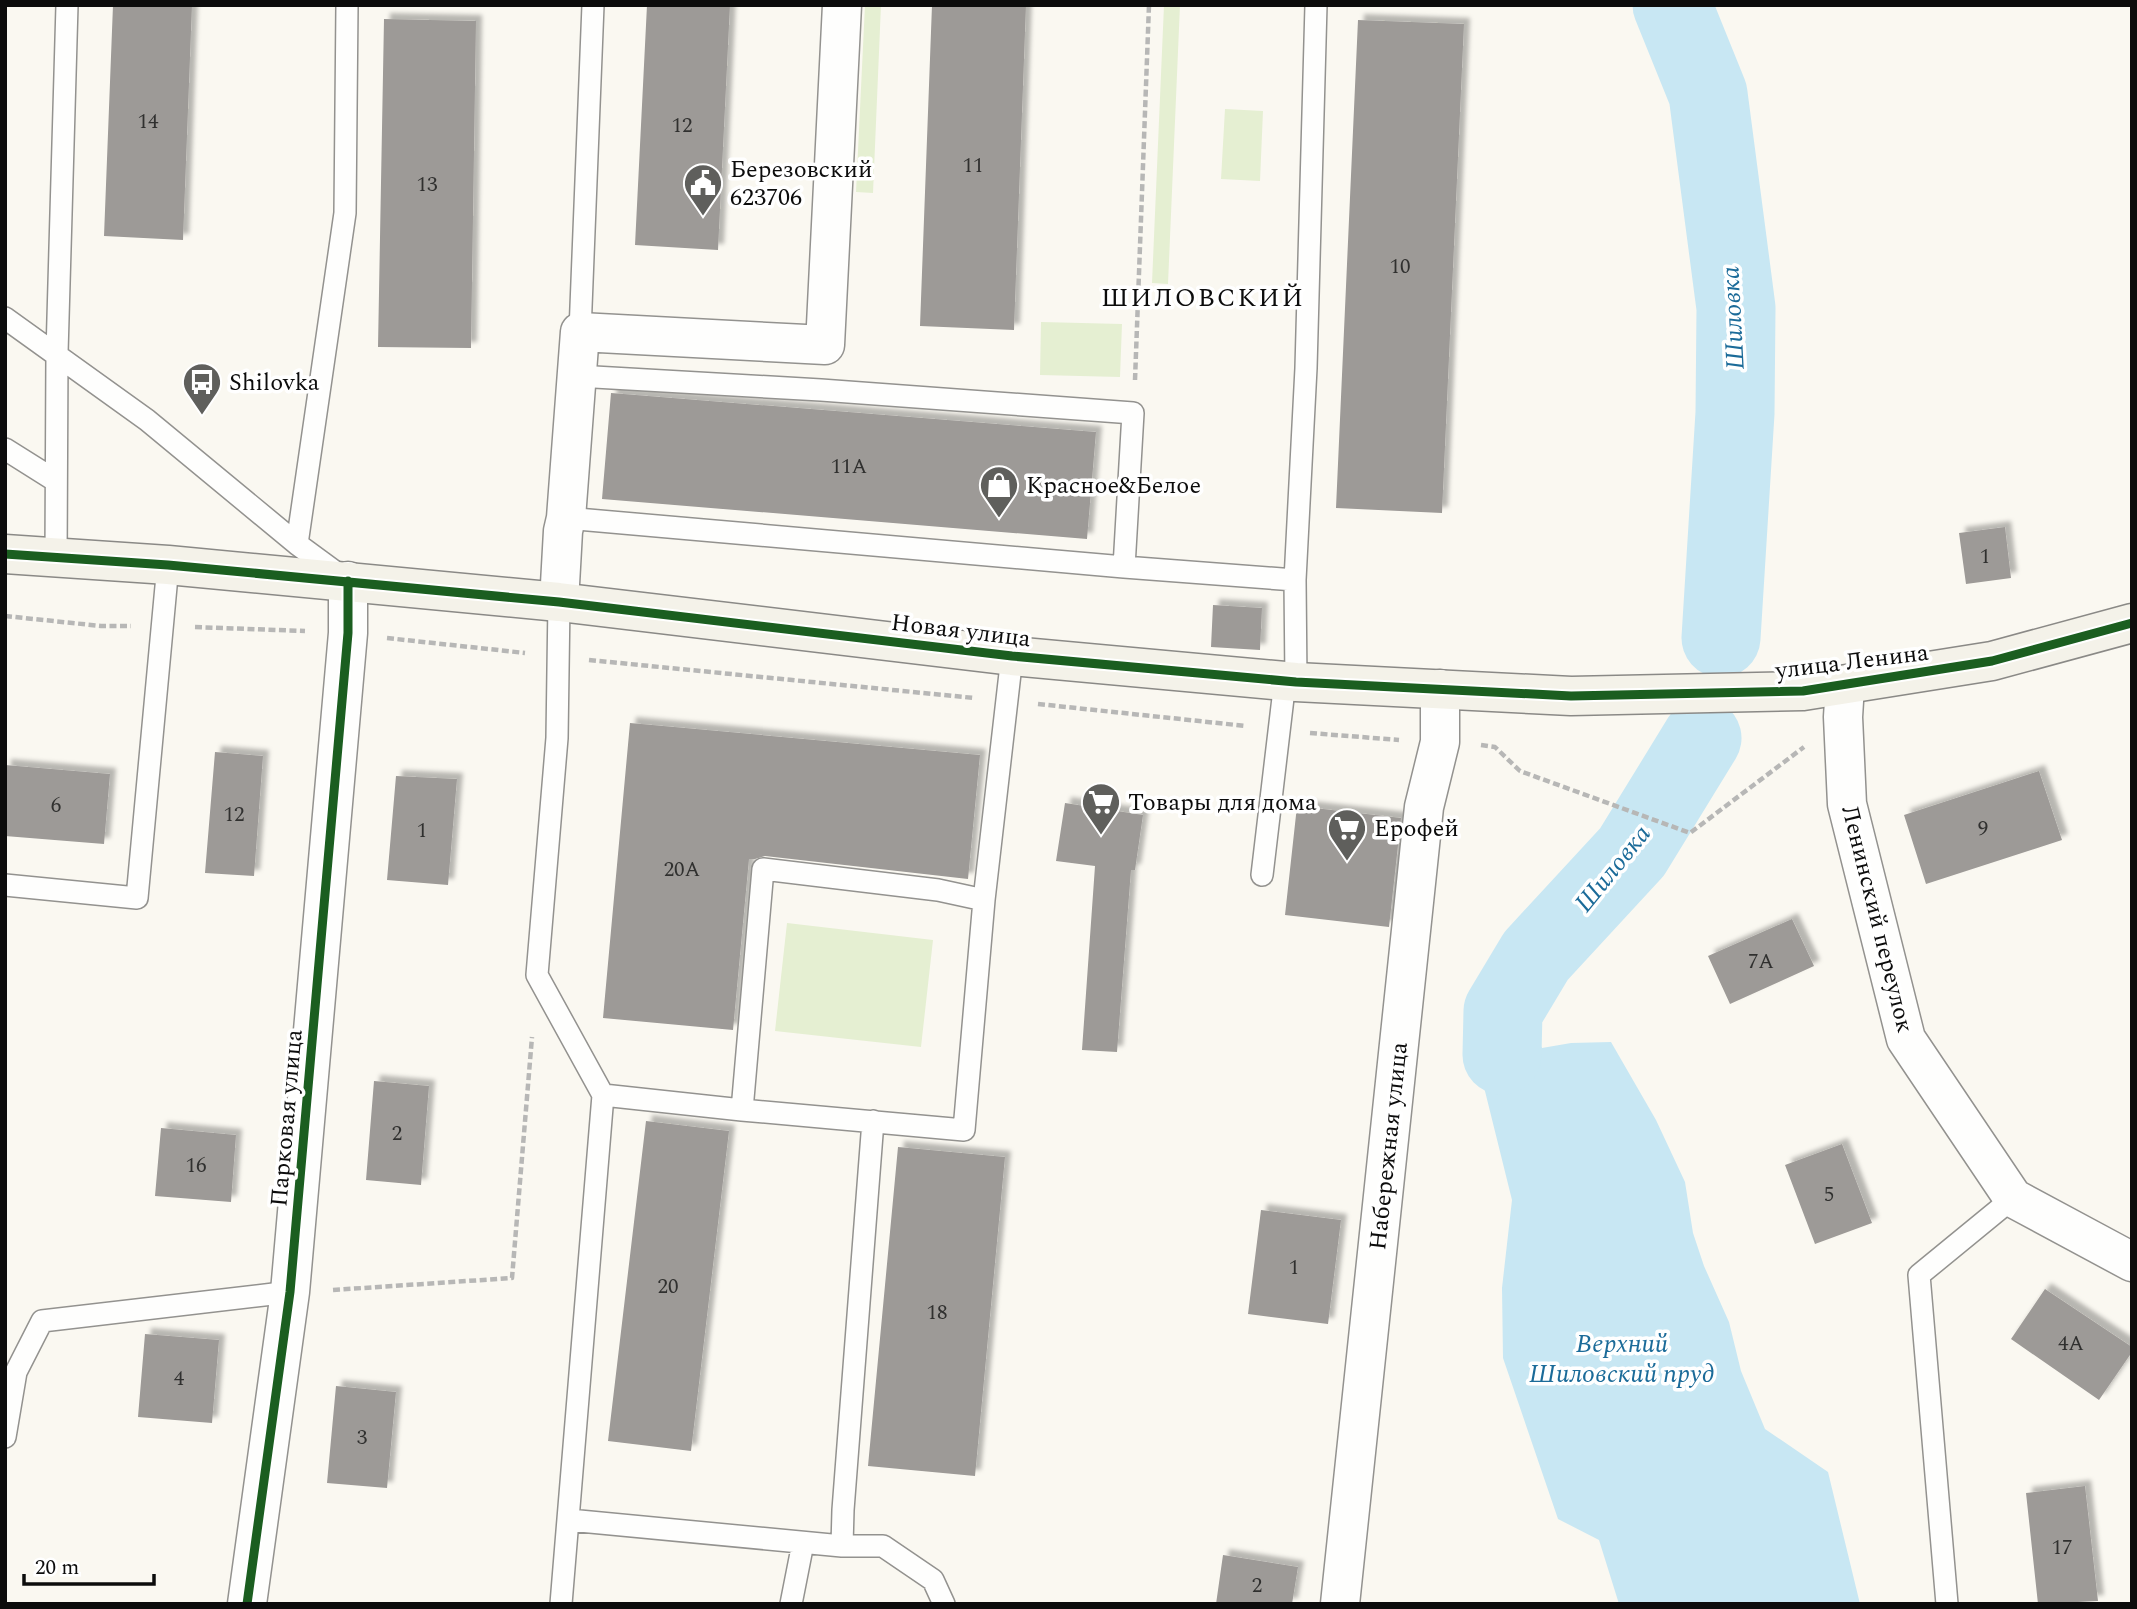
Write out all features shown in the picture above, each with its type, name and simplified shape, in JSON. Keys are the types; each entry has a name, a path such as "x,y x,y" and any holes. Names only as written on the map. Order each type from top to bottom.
{"street":[{"path":"559,601 580,332 825,345 842,5"},
{"name":"Новая улица","path":"5,554 168,565 559,601 1012,656 1291,682 1571,696"},
{"name":"Парковая улица","path":"247,1604 290,1292 348,633 348,581"},
{"name":"улица Ленина","path":"1571,696 1803,691 1844,701 2132,623"},
{"name":"Набережная улица","path":"1340,1604 1424,807 1440,742 1440,689"},
{"name":"Ленинский переулок","path":"1844,701 1847,804 1906,1039 2013,1198 2132,1262"}],"lane":[{"path":"56,559 57,354 67,5"},
{"path":"297,544 345,213 347,5"},
{"path":"580,332 593,5"},
{"path":"1262,875 1291,682 1306,354 1316,5"},
{"path":"5,318 147,420 297,544 348,581"},
{"path":"577,376 821,390 1133,413 1124,567"},
{"path":"5,449 56,481"},
{"path":"566,518 1295,580"},
{"path":"5,885 137,898 168,565"},
{"path":"559,601 557,738 537,975 603,1094 561,1604"},
{"path":"603,1094 741,1110 964,1130 984,900 1012,656"},
{"path":"741,1110 764,869 938,890 984,900"},
{"path":"842,1546 873,1121"},
{"path":"1947,1604 1919,1275 2013,1198"},
{"path":"5,1437 16,1372 42,1321 290,1292"},
{"path":"569,1520 803,1543 883,1546 933,1580 944,1604"},
{"path":"791,1604 803,1543"}],"path":[{"path":"1133,413 1149,5"},
{"path":"1624,808 1690,833 1844,701"},
{"path":"290,1292 512,1278 537,975"}],"green space":[{"path":"865,5 881,5 873,193 856,192"},
{"path":"1164,5 1180,5 1168,284 1152,283"},
{"path":"1225,109 1263,111 1260,181 1221,179"},
{"path":"1041,322 1122,324 1120,377 1040,375"},
{"path":"787,923 933,940 921,1047 775,1031"}],"water":[{"name":"Верхний Шиловский пруд","path":"1536,956 1536,971 1523,1014 1542,1048 1571,1043 1611,1042 1656,1120 1685,1182 1693,1233 1704,1266 1729,1322 1741,1371 1765,1429 1828,1472 1860,1604 1619,1604 1599,1540 1558,1519 1503,1358 1502,1288 1512,1200 1480,1071 1496,965"}],"building":[{"path":"113,5 192,5 183,240 104,236"},
{"path":"647,5 730,5 718,250 635,245"},
{"path":"932,5 1026,5 1014,330 920,326"},
{"path":"384,19 476,21 471,348 378,347"},
{"path":"1358,20 1464,24 1442,513 1336,508"},
{"path":"611,393 1096,432 1087,539 602,499"},
{"path":"2005,527 2011,578 1966,584 1959,533"},
{"path":"1213,605 1262,608 1260,650 1211,647"},
{"path":"630,723 980,755 968,879 765,856 749,859 733,1030 603,1018"},
{"path":"215,752 263,756 254,876 205,873"},
{"path":"5,765 110,774 104,844 5,836"},
{"path":"2039,771 2062,840 1926,884 1904,815"},
{"path":"396,776 457,779 448,885 387,880"},
{"path":"1065,803 1143,815 1135,870 1131,870 1117,1052 1082,1050 1095,866 1056,861"},
{"path":"1297,806 1401,818 1389,927 1285,915"},
{"path":"1792,919 1814,966 1730,1004 1708,956"},
{"path":"374,1081 429,1086 421,1185 366,1180"},
{"path":"646,1121 729,1131 691,1451 608,1441"},
{"path":"161,1128 236,1135 231,1202 155,1196"},
{"path":"1842,1144 1872,1223 1815,1244 1785,1165"},
{"path":"898,1147 1005,1157 975,1476 868,1466"},
{"path":"1261,1210 1341,1220 1328,1324 1248,1314"},
{"path":"2045,1289 2132,1347 2132,1352 2099,1400 2011,1339"},
{"path":"145,1334 219,1340 212,1423 138,1417"},
{"path":"336,1386 396,1392 387,1488 327,1483"},
{"path":"2085,1486 2098,1601 2038,1604 2026,1493"},
{"path":"1223,1555 1298,1567 1292,1604 1216,1604"}],"waterway":[{"name":"Шиловка","path":"1672,5 1708,94 1736,308 1735,413 1721,638"},
{"name":"Шиловка","path":"1502,1055 1503,1011 1536,956 1632,852 1702,738"}],"cycle path":[{"path":"5,554 168,565 559,602 1012,656 1296,682 1571,696 1803,691 1992,661 2132,623"},
{"path":"247,1604 290,1292 348,633 348,581"}],"place":[{"name":"Березовский 623706","path":"703,217"},
{"name":"Shilovka","path":"202,416"},
{"name":"Красное&Белое","path":"999,519"},
{"name":"Товары для дома","path":"1101,836"},
{"name":"Ерофей","path":"1347,862"}],"district":[{"name":"ШИЛОВСКИЙ","path":"1203,297"}]}
